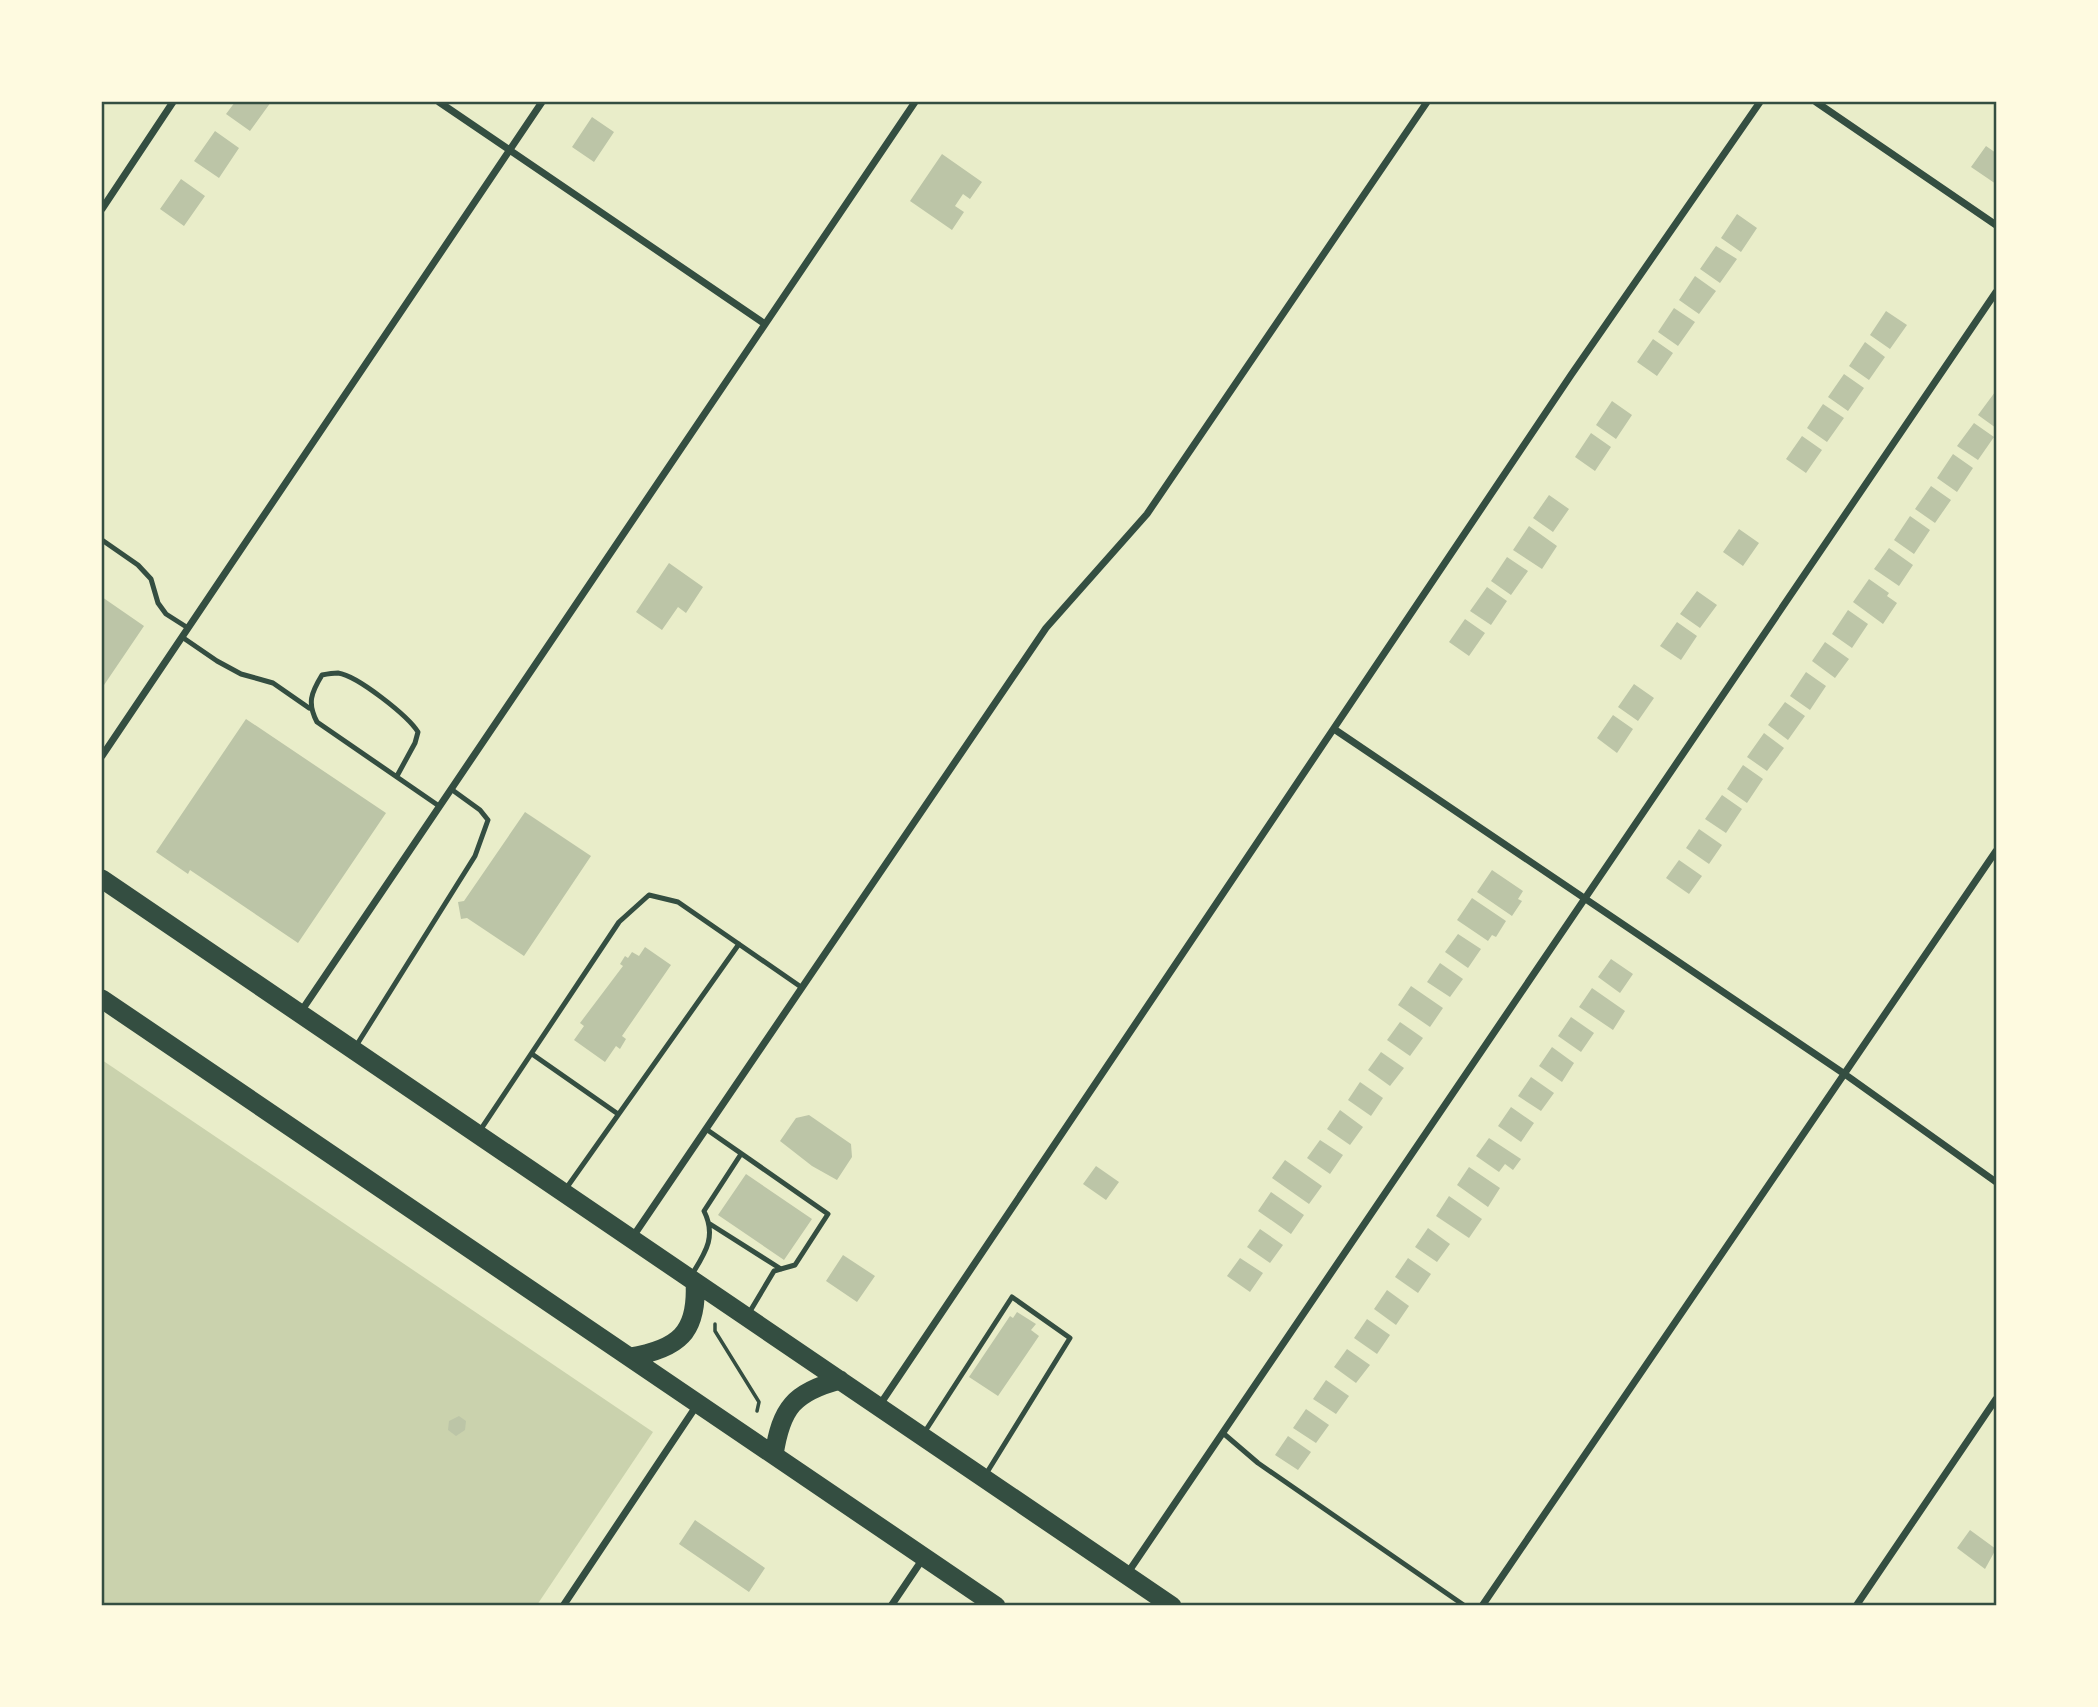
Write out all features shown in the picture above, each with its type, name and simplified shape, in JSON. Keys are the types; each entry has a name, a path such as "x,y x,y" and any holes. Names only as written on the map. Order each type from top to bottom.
{"highway":[{"path":"102,879 1172,1605"},
{"path":"102,999 996,1605"},
{"path":"630,1357 667,1347 689,1328 696,1305 692,1280"},
{"path":"774,1455 781,1420 788,1406 820,1386 840,1380"}],"street":[{"path":"102,209 173,102"},
{"path":"439,102 765,324"},
{"path":"102,756 542,102"},
{"path":"299,1014 915,102"},
{"path":"632,1238 1046,628 1147,514 1427,102"},
{"path":"879,1406 1571,375 1760,102"},
{"path":"1816,102 1997,225"},
{"path":"1126,1575 1997,292"},
{"path":"1334,729 1997,1181"},
{"path":"1482,1605 1846,1076 1997,850"},
{"path":"1856,1605 1997,1399"},
{"path":"564,1605 698,1403"},
{"path":"891,1605 924,1557"}],"lane":[{"path":"102,540 138,565 151,579 158,603 166,614 188,628"},
{"path":"182,636 241,674 272,683 309,708 317,722 439,806"},
{"path":"309,708 312,691 322,675 339,673 411,720 418,732 397,776"},
{"path":"353,1050 475,856 486,831 488,820 480,810 451,789"},
{"path":"478,1134 619,922 649,895 678,902 802,986"},
{"path":"563,1192 739,944"},
{"path":"532,1054 618,1114"},
{"path":"706,1129 828,1214 795,1265 774,1271 747,1317"},
{"path":"692,1280 711,1242 710,1224 704,1212 741,1154"},
{"path":"710,1224 781,1269"},
{"path":"922,1436 1012,1297 1070,1338 984,1478"},
{"path":"1223,1433 1258,1463 1465,1605"}],"path":[{"path":"715,1324 715,1331 758,1402 757,1411"}],"green space":[{"path":"102,1060 653,1432 537,1605 102,1605"}],"building":[{"path":"235,102 271,102 250,131 226,114"},
{"path":"592,117 614,132 594,162 572,147"},
{"path":"215,131 239,148 219,178 194,161"},
{"path":"1986,146 1996,153 1996,184 1971,167"},
{"path":"942,154 982,182 970,199 963,194 955,206 964,212 952,230 910,201"},
{"path":"181,179 205,196 184,226 160,209"},
{"path":"1737,214 1757,228 1741,252 1721,238"},
{"path":"1716,246 1737,259 1720,283 1700,269"},
{"path":"1695,276 1716,291 1699,314 1679,300"},
{"path":"1674,308 1695,322 1678,346 1658,332"},
{"path":"1886,311 1907,325 1890,349 1870,335"},
{"path":"1653,339 1673,353 1657,376 1637,362"},
{"path":"1865,342 1885,357 1869,380 1849,366"},
{"path":"1844,374 1864,388 1848,411 1828,397"},
{"path":"1996,393 1996,428 1978,415"},
{"path":"1612,401 1632,415 1616,439 1596,425"},
{"path":"1823,404 1844,418 1827,442 1807,428"},
{"path":"1974,423 1994,437 1978,460 1957,446"},
{"path":"1591,433 1611,447 1595,471 1575,457"},
{"path":"1802,436 1822,450 1806,473 1786,459"},
{"path":"1953,454 1973,468 1957,492 1937,478"},
{"path":"1931,486 1951,500 1935,523 1915,509"},
{"path":"1549,495 1569,509 1553,532 1533,518"},
{"path":"1910,516 1930,530 1914,554 1894,540"},
{"path":"1529,526 1557,546 1542,569 1513,550"},
{"path":"1739,529 1759,543 1743,566 1723,552"},
{"path":"1889,548 1913,565 1899,586 1874,569"},
{"path":"1507,557 1528,571 1511,595 1491,581"},
{"path":"669,563 703,587 686,613 678,607 662,630 636,612"},
{"path":"1869,579 1889,593 1887,596 1897,603 1883,624 1853,602"},
{"path":"1487,587 1507,601 1491,625 1470,611"},
{"path":"1697,591 1717,605 1700,628 1680,614"},
{"path":"102,597 144,626 102,688"},
{"path":"1848,610 1868,624 1852,648 1832,634"},
{"path":"1465,619 1485,633 1469,656 1449,642"},
{"path":"1677,622 1697,636 1681,660 1660,646"},
{"path":"1825,642 1849,659 1835,678 1812,661"},
{"path":"1806,672 1826,686 1810,710 1790,696"},
{"path":"1634,684 1654,698 1638,721 1618,707"},
{"path":"1785,702 1805,716 1788,740 1768,725"},
{"path":"1613,715 1633,729 1617,753 1597,738"},
{"path":"246,719 386,813 298,943 190,870 188,874 156,852"},
{"path":"1764,733 1784,748 1767,771 1747,757"},
{"path":"1743,765 1763,779 1747,803 1727,789"},
{"path":"1722,795 1742,809 1726,833 1705,819"},
{"path":"525,812 591,856 524,956 467,918 461,919 458,902 464,901"},
{"path":"1699,829 1722,845 1709,864 1686,848"},
{"path":"1679,860 1702,876 1689,894 1666,878"},
{"path":"1492,870 1523,891 1518,899 1522,901 1512,916 1477,892"},
{"path":"1472,898 1506,921 1496,937 1492,935 1488,941 1457,920"},
{"path":"1458,934 1481,949 1468,968 1445,952"},
{"path":"645,947 671,965 622,1036 626,1039 620,1049 616,1046 605,1062 574,1040 584,1026 580,1023 623,966 620,964 625,956 628,958 632,952 639,956"},
{"path":"1611,959 1633,974 1620,993 1598,977"},
{"path":"1440,963 1463,979 1450,997 1427,982"},
{"path":"1411,986 1443,1008 1430,1027 1398,1005"},
{"path":"1592,988 1625,1011 1613,1030 1579,1007"},
{"path":"1571,1017 1594,1033 1581,1052 1558,1036"},
{"path":"1400,1022 1423,1038 1410,1056 1387,1040"},
{"path":"1552,1047 1574,1063 1562,1082 1539,1066"},
{"path":"1381,1052 1404,1068 1390,1086 1368,1070"},
{"path":"1531,1077 1554,1093 1541,1111 1518,1096"},
{"path":"1360,1082 1383,1098 1371,1116 1348,1100"},
{"path":"1511,1107 1534,1123 1521,1142 1498,1126"},
{"path":"1340,1110 1363,1127 1350,1145 1327,1129"},
{"path":"809,1115 851,1144 852,1157 837,1180 812,1166 780,1141 796,1118"},
{"path":"1489,1138 1521,1159 1513,1170 1505,1164 1499,1172 1476,1156"},
{"path":"1320,1140 1343,1155 1330,1174 1307,1158"},
{"path":"1285,1160 1322,1186 1309,1204 1272,1178"},
{"path":"1096,1166 1119,1182 1106,1200 1083,1184"},
{"path":"1469,1167 1500,1188 1488,1207 1457,1185"},
{"path":"746,1174 812,1219 784,1260 718,1215"},
{"path":"1271,1192 1304,1215 1291,1234 1258,1211"},
{"path":"1449,1196 1482,1219 1469,1238 1436,1216"},
{"path":"1428,1228 1450,1244 1437,1262 1415,1247"},
{"path":"1260,1229 1283,1245 1270,1263 1247,1247"},
{"path":"843,1255 875,1276 857,1302 826,1281"},
{"path":"1240,1258 1263,1273 1250,1292 1227,1276"},
{"path":"1408,1258 1431,1274 1418,1293 1395,1277"},
{"path":"1387,1290 1409,1306 1396,1325 1374,1309"},
{"path":"1017,1312 1036,1324 1031,1330 1039,1336 998,1396 969,1377 1010,1316 1013,1318"},
{"path":"1367,1319 1390,1335 1377,1354 1354,1338"},
{"path":"1347,1349 1370,1365 1356,1383 1334,1367"},
{"path":"1326,1380 1349,1396 1336,1414 1313,1399"},
{"path":"1306,1409 1329,1425 1316,1443 1293,1428"},
{"path":"459,1416 466,1421 465,1430 456,1436 448,1430 449,1421"},
{"path":"1288,1436 1311,1452 1298,1470 1275,1455"},
{"path":"695,1520 765,1568 749,1592 679,1544"},
{"path":"1970,1530 1996,1549 1985,1569 1957,1548"}]}
